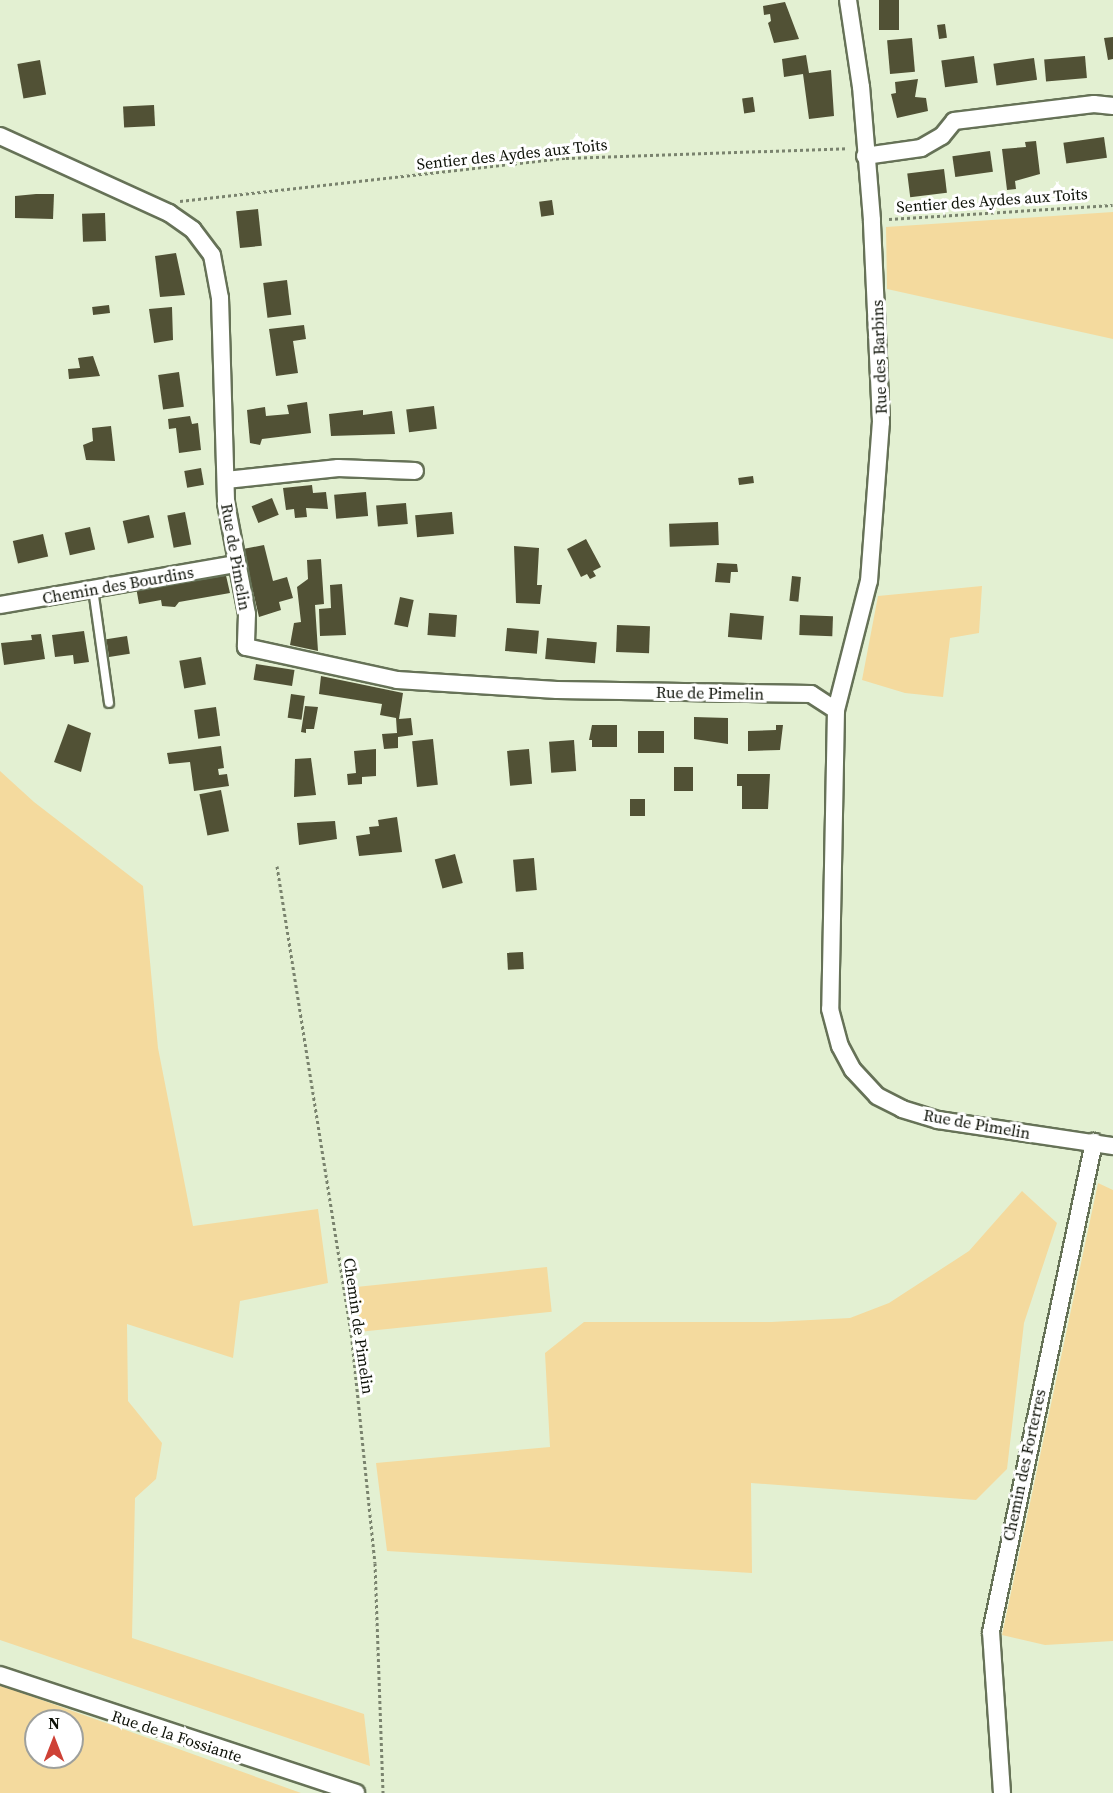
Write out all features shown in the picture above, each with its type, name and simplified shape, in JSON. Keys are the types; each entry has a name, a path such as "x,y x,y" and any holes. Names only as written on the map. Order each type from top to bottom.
{"street":[{"name":"Rue des Barbins","path":"836,710 869,580 879,489 881,391 872,220 848,0"},
{"path":"865,152 921,148 942,136 954,121 1094,104 1113,106"},
{"name":"Rue de Pimelin","path":"0,136 168,213 205,245 218,274 226,480 236,564 247,614 246,647 314,664 397,680 474,687 811,694 841,689"},
{"path":"226,480 338,468 415,471"},
{"name":"Chemin des Bourdins","path":"0,606 236,564"},
{"path":"811,694 836,710"},
{"name":"Rue de Pimelin","path":"836,710 830,1009 840,1046 853,1070 877,1096 902,1109 938,1120 1113,1146"},
{"name":"Chemin des Forterres","path":"1002,1793 992,1694 991,1632 1094,1142"},
{"name":"Rue de la Fossiante","path":"0,1675 356,1793"}],"lane":[{"path":"93,589 109,703"}],"path":[{"name":"Sentier des Aydes aux Toits","path":"168,213 183,199 566,158 865,152"},
{"name":"Sentier des Aydes aux Toits","path":"872,220 1113,205"},
{"name":"Chemin de Pimelin","path":"278,866 353,1353 375,1563 383,1793"}],"shaded area":[{"path":"1113,212 1113,339 887,289 886,227"},
{"path":"982,586 979,633 950,638 943,697 905,693 862,680 878,596"},
{"path":"0,771 34,802 143,886 158,1048 193,1226 318,1209 328,1283 240,1301 233,1358 127,1324 128,1401 162,1443 156,1479 135,1498 132,1638 364,1714 370,1766 0,1640"},
{"path":"1098,1183 1113,1190 1113,1641 1045,1645 1002,1635"},
{"path":"1022,1191 1057,1223 1024,1323 1007,1469 976,1500 751,1483 752,1573 387,1551 376,1463 550,1447 545,1353 584,1322 771,1322 850,1318 889,1303 969,1251"},
{"path":"547,1267 552,1312 361,1332 356,1287"},
{"path":"0,1685 67,1709 24,1709 24,1769 84,1769 84,1715 301,1793 0,1793"}],"building":[{"path":"879,0 899,0 899,30 879,30"},
{"path":"785,2 799,39 774,43 768,23 771,21 770,14 764,15 763,6"},
{"path":"945,24 947,38 939,39 937,25"},
{"path":"1113,37 1113,59 1108,60 1104,38"},
{"path":"912,38 915,72 890,74 887,40"},
{"path":"806,55 809,73 831,70 834,116 809,119 803,74 784,77 782,59"},
{"path":"974,56 978,83 945,87 941,61"},
{"path":"1085,56 1087,78 1046,81 1044,60"},
{"path":"1034,58 1037,80 996,85 993,64"},
{"path":"40,60 46,94 23,98 17,64"},
{"path":"918,79 915,97 926,98 928,111 897,118 891,94 896,93 895,82"},
{"path":"753,97 755,112 744,113 742,99"},
{"path":"154,105 155,126 124,128 123,107"},
{"path":"1104,137 1107,158 1066,164 1063,143"},
{"path":"1036,141 1040,174 1015,181 1016,189 1007,190 1002,149 1026,147 1025,142"},
{"path":"990,151 993,172 955,177 952,156"},
{"path":"944,169 947,193 910,197 907,174"},
{"path":"54,194 53,219 15,218 15,196"},
{"path":"552,200 554,215 541,217 539,202"},
{"path":"258,209 262,246 240,248 236,211"},
{"path":"105,213 106,241 83,242 82,214"},
{"path":"176,253 185,295 160,297 155,256"},
{"path":"287,280 291,315 267,318 263,283"},
{"path":"109,305 110,313 93,315 92,307"},
{"path":"172,307 173,340 154,343 149,309"},
{"path":"304,325 306,339 293,341 298,373 276,376 269,329"},
{"path":"93,356 100,376 69,379 68,369 80,368 78,358"},
{"path":"179,372 184,407 163,410 158,375"},
{"path":"307,402 311,433 262,439 260,445 250,443 247,410 265,407 266,416 289,414 287,405"},
{"path":"434,406 437,429 409,432 406,409"},
{"path":"363,410 363,415 392,411 395,434 331,436 329,414"},
{"path":"190,416 192,424 198,423 201,450 179,453 176,428 169,429 168,419"},
{"path":"111,426 115,461 86,460 83,445 93,441 92,428"},
{"path":"201,468 204,485 187,488 184,471"},
{"path":"753,476 754,483 739,485 738,478"},
{"path":"312,485 313,493 326,492 328,509 306,508 307,517 295,518 294,509 286,510 283,488"},
{"path":"366,492 368,516 336,519 334,495"},
{"path":"272,498 279,515 258,523 252,506"},
{"path":"406,503 408,524 378,527 376,506"},
{"path":"185,512 191,544 174,548 167,515"},
{"path":"452,512 454,534 417,537 415,515"},
{"path":"149,515 154,537 128,543 123,521"},
{"path":"718,522 719,545 670,547 669,524"},
{"path":"90,527 95,549 70,555 65,533"},
{"path":"43,534 48,556 18,563 13,541"},
{"path":"586,539 601,567 593,571 596,576 590,579 587,574 581,577 567,549"},
{"path":"264,545 273,581 287,577 293,598 279,602 281,610 259,617 243,549"},
{"path":"514,546 539,548 537,585 542,585 540,604 516,603"},
{"path":"321,559 324,604 315,605 318,651 290,645 294,623 301,622 297,587 308,579 307,560"},
{"path":"717,563 737,564 738,572 731,572 730,583 715,582"},
{"path":"225,571 230,593 179,602 175,607 162,606 161,600 139,604 136,587"},
{"path":"792,576 801,577 798,602 789,601"},
{"path":"342,584 346,635 320,636 319,609 331,608 330,585"},
{"path":"400,597 414,600 408,627 394,624"},
{"path":"429,613 457,615 455,637 427,635"},
{"path":"730,613 764,616 762,640 728,637"},
{"path":"800,615 833,616 832,636 799,635"},
{"path":"617,625 650,626 649,653 616,652"},
{"path":"507,628 539,631 537,654 505,651"},
{"path":"84,631 89,662 74,664 73,655 55,657 52,635"},
{"path":"41,634 45,659 4,665 1,643 32,640 31,635"},
{"path":"127,636 130,654 109,657 106,639"},
{"path":"547,638 597,642 595,663 545,659"},
{"path":"201,657 206,685 184,688 179,661"},
{"path":"256,664 295,670 292,686 253,680"},
{"path":"321,676 403,693 399,719 411,718 413,735 398,737 398,748 384,749 382,734 397,733 396,718 380,715 382,704 319,694"},
{"path":"291,694 305,696 302,720 288,718"},
{"path":"305,706 318,707 314,729 306,729 306,733 301,732"},
{"path":"216,707 220,736 198,739 194,710"},
{"path":"694,717 728,718 728,744 694,739"},
{"path":"68,724 91,733 81,772 54,762"},
{"path":"592,725 617,725 617,747 592,747 592,740 589,740"},
{"path":"776,725 783,725 780,750 748,751 748,731 776,730"},
{"path":"638,731 664,731 664,753 638,753"},
{"path":"433,739 438,785 417,787 412,741"},
{"path":"574,740 576,771 551,773 549,742"},
{"path":"221,746 224,768 218,769 219,775 227,774 229,786 194,791 190,762 169,764 167,753"},
{"path":"376,749 376,776 362,777 362,784 348,785 347,774 356,773 354,751"},
{"path":"529,749 532,784 510,786 507,751"},
{"path":"311,758 316,795 294,797 295,759"},
{"path":"674,767 693,767 693,791 674,791"},
{"path":"737,774 770,774 768,809 742,809 742,786 737,786"},
{"path":"221,790 229,831 207,835 199,794"},
{"path":"630,799 645,799 645,816 630,816"},
{"path":"397,817 402,852 359,856 356,836 370,834 369,827 379,826 378,820"},
{"path":"335,821 337,839 299,845 297,823"},
{"path":"455,854 463,883 442,888 435,859"},
{"path":"534,858 537,890 516,892 513,860"},
{"path":"523,952 524,969 508,970 507,953"}]}
